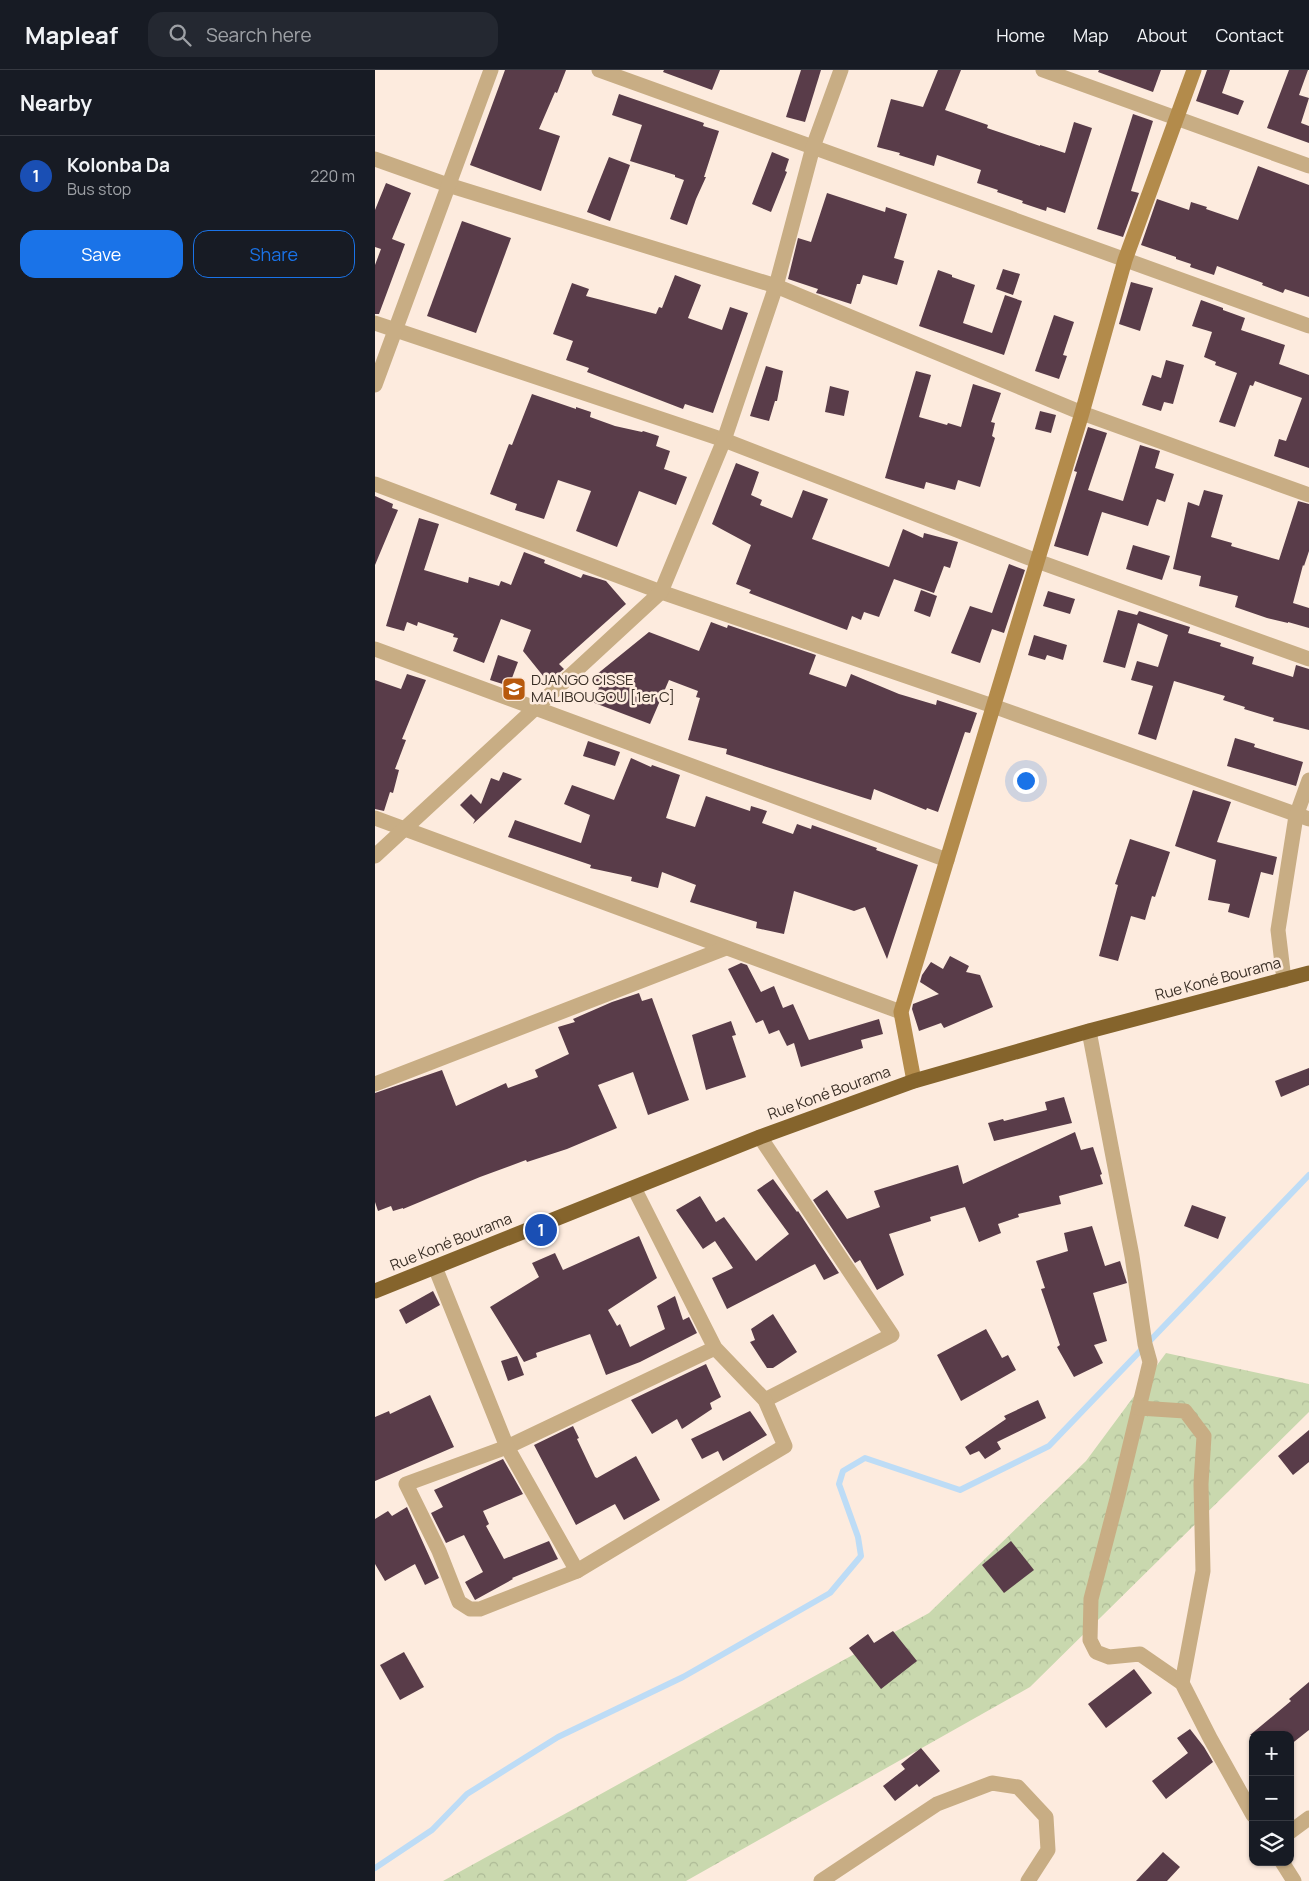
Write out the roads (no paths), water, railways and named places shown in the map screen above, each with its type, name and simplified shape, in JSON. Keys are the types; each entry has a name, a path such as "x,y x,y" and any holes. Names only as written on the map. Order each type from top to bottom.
{"highway":[{"name":"Rue Koné Bourama","path":"375,1291 760,1136 914,1081 1089,1031 1309,973"}],"street":[{"path":"375,385 491,70"},
{"path":"599,70 1309,326"},
{"path":"375,856 661,592 724,440 776,286 813,147 841,70"},
{"path":"1043,70 1309,166"},
{"path":"914,1081 901,1012 1082,413 1125,260 1194,70"},
{"path":"375,158 448,185 776,286 1082,413 1309,495"},
{"path":"375,323 724,440 1037,561 1309,659"},
{"path":"375,484 661,592 993,706 1303,818"},
{"path":"375,649 947,860"},
{"path":"1284,980 1278,930 1303,818 1309,780"},
{"path":"375,818 901,1012"},
{"path":"375,1084 725,948"},
{"path":"1089,1031 1133,1256 1145,1344 1150,1362 1091,1599 1090,1640 1096,1652 1109,1657 1140,1654 1182,1683 1210,1738 1249,1807"},
{"path":"760,1136 892,1335 765,1400"},
{"path":"634,1188 715,1348 765,1400 785,1446 577,1571 480,1609 470,1609 459,1602 439,1551 405,1484 507,1447 715,1348"},
{"path":"435,1268 507,1447 577,1571"},
{"path":"1139,1408 1185,1412 1204,1436 1201,1484 1203,1571 1182,1683"},
{"path":"821,1881 937,1804 992,1783 1018,1787 1046,1817 1048,1850 1030,1880"},
{"path":"1294,1829 1309,1818"},
{"path":"1285,1866 1295,1881"}],"waterway":[{"path":"375,1868 432,1830 467,1794 558,1737 683,1677 830,1593 861,1556 858,1537 839,1484 843,1471 865,1458 960,1490 1049,1446 1309,1175"}],"place":[{"name":"DJANGO CISSE MALIBOUGOU [1er C]","path":"514,689"},
{"name":"Kolonba Da","path":"541,1230"}]}
